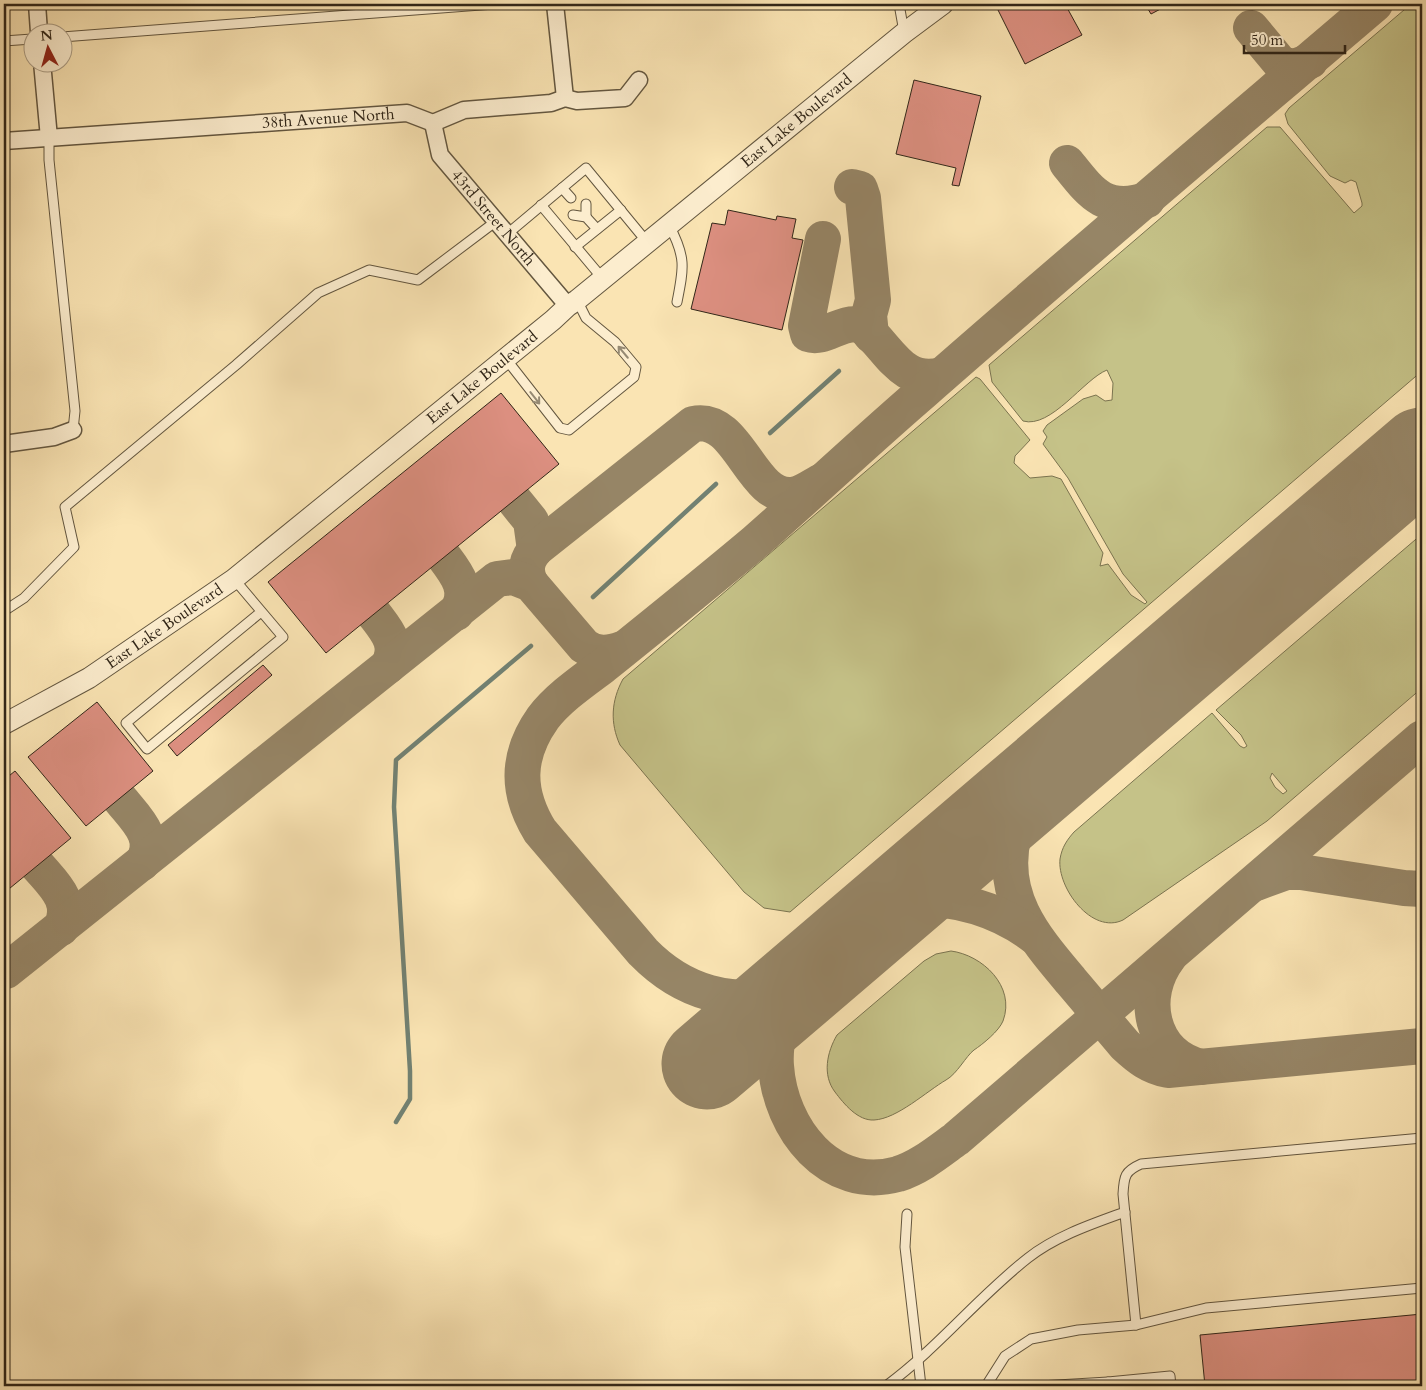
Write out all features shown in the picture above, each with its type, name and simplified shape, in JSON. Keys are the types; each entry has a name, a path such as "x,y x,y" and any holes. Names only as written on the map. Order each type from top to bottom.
{"street":[{"path":"36,4 38,22"},
{"path":"555,4 565,98"},
{"name":"East Lake Boulevard","path":"5,718 89,678 234,579 904,33 943,4"},
{"path":"43,72 49,138"},
{"path":"433,123 464,110 551,103 565,98 577,102 625,98 639,80"},
{"name":"38th Avenue North","path":"4,141 407,113 433,123"},
{"name":"43rd Street North","path":"433,123 440,155 506,235 572,303"},
{"path":"4,444 54,437 73,430"}],"lane":[{"path":"72,36 494,4"},
{"path":"899,4 904,33"},
{"path":"4,41 22,40"},
{"path":"49,138 49,160 75,411 73,430"},
{"path":"506,235 542,205 568,195 586,168 647,242"},
{"path":"542,205 603,279"},
{"path":"575,247 621,210"},
{"path":"581,211 597,229"},
{"path":"4,610 24,598 74,547 65,507 236,365 318,293 369,270 418,280 495,222"},
{"path":"669,225 682,249 682,277 677,302"},
{"path":"506,359 560,428 568,430 634,377 636,367 615,342 586,318 572,303"},
{"path":"234,579 282,637 147,749 126,723 261,612"},
{"path":"1136,1325 1125,1212 1124,1177 1127,1170 1142,1164 1422,1138"},
{"path":"886,1386 918,1363 995,1286 1030,1257 1069,1233 1125,1212"},
{"path":"907,1214 905,1247 921,1386"},
{"path":"986,1386 1005,1356 1031,1339 1078,1330 1136,1325 1206,1308 1422,1288"},
{"path":"1040,1386 1108,1384 1170,1376 1171,1386"}],"shaded area":[{"path":"1411,4 1422,4 1422,371 790,912 764,908 744,892 620,745 613,720 613,712 616,696 623,679 976,377 980,379 1030,440 1015,456 1014,463 1030,478 1052,476 1061,479 1103,553 1100,566 1108,564 1131,595 1145,604 1147,602 1123,574 1068,478 1043,444 1047,437 1043,431 1047,425 1083,399 1096,395 1105,401 1112,400 1113,383 1107,370 1098,375 1045,418 1023,421 992,382 989,365 1267,127 1280,127 1354,213 1362,206 1356,182 1351,180 1345,183 1330,176 1288,124 1285,114 1289,108"},
{"path":"1422,534 1422,688 1267,821 1123,920 1111,923 1100,921 1089,915 1070,895 1064,883 1060,859 1063,847 1074,832 1212,713 1240,746 1244,748 1247,746 1241,735 1216,710","holes":["1272,773 1287,791 1283,794 1275,787 1270,778"]},
{"path":"951,951 974,959 994,974 1005,996 1006,1008 1001,1025 971,1053 950,1077 912,1104 883,1118 868,1120 862,1118 839,1097 828,1078 827,1064 837,1035 924,961 936,954"}],"building":[{"path":"995,4 1065,4 1082,35 1025,64"},
{"path":"1145,4 1170,4 1151,14"},
{"path":"914,80 981,96 959,186 952,185 956,168 896,154"},
{"path":"728,210 776,220 777,216 796,219 792,238 803,240 782,330 691,309 712,223 725,225"},
{"path":"501,393 559,464 326,653 268,582"},
{"path":"263,665 272,675 177,756 168,745"},
{"path":"97,702 153,771 86,826 28,757"},
{"path":"15,771 71,838 4,893 4,780"},
{"path":"1422,1314 1422,1386 1205,1386 1200,1335"}],"waterway":[{"path":"770,433 839,371"},
{"path":"593,597 716,484"},
{"path":"396,1122 410,1099 410,1071 394,807 396,760 531,646"}],"taxiway":[{"path":"787,996 746,998 709,993 675,978 659,967 643,952 540,831 532,817 523,788 522,774 524,760 534,732 543,718 563,697 755,542 980,342 1375,4"},
{"path":"1251,28 1281,64 1294,67 1310,61"},
{"path":"1067,163 1100,198 1120,204 1147,200"},
{"path":"852,187 860,189 863,198 873,300 869,315 871,335"},
{"path":"823,239 806,326 808,334 821,334 847,325 861,325 905,370 916,375 928,377 942,375"},
{"path":"531,584 527,574 527,565 530,556 537,548 693,424 709,424 722,431 754,472 765,484 778,493 796,494 820,482"},
{"path":"514,500 531,521 535,550"},
{"path":"444,557 461,584 462,598 456,613"},
{"path":"6,971 497,579 513,577 531,584 584,646 589,649 603,653 622,649"},
{"path":"374,614 387,632 392,645 393,651 388,666"},
{"path":"791,992 778,1037 776,1066 787,1112 798,1132 813,1150 830,1165 850,1174 873,1177 898,1174 906,1171 929,1159 956,1139 1422,738"},
{"path":"1056,766 1037,790 1017,824 1010,856 1011,877 1015,896 1032,932 1057,965 1125,1045 1140,1058 1150,1064 1168,1070 1422,1046"},
{"path":"120,799 138,821 146,837 148,845 147,854 142,863"},
{"path":"37,865 64,901 65,910 61,928"},
{"path":"1256,883 1286,872 1301,872 1404,888 1422,889"},
{"path":"901,898 937,899 972,906 1004,918 1035,937"},
{"path":"1169,957 1160,972 1154,989 1152,1006 1155,1022 1161,1037 1170,1050 1184,1060 1201,1067"}],"runway":[{"path":"707,1064 1422,453"}]}
